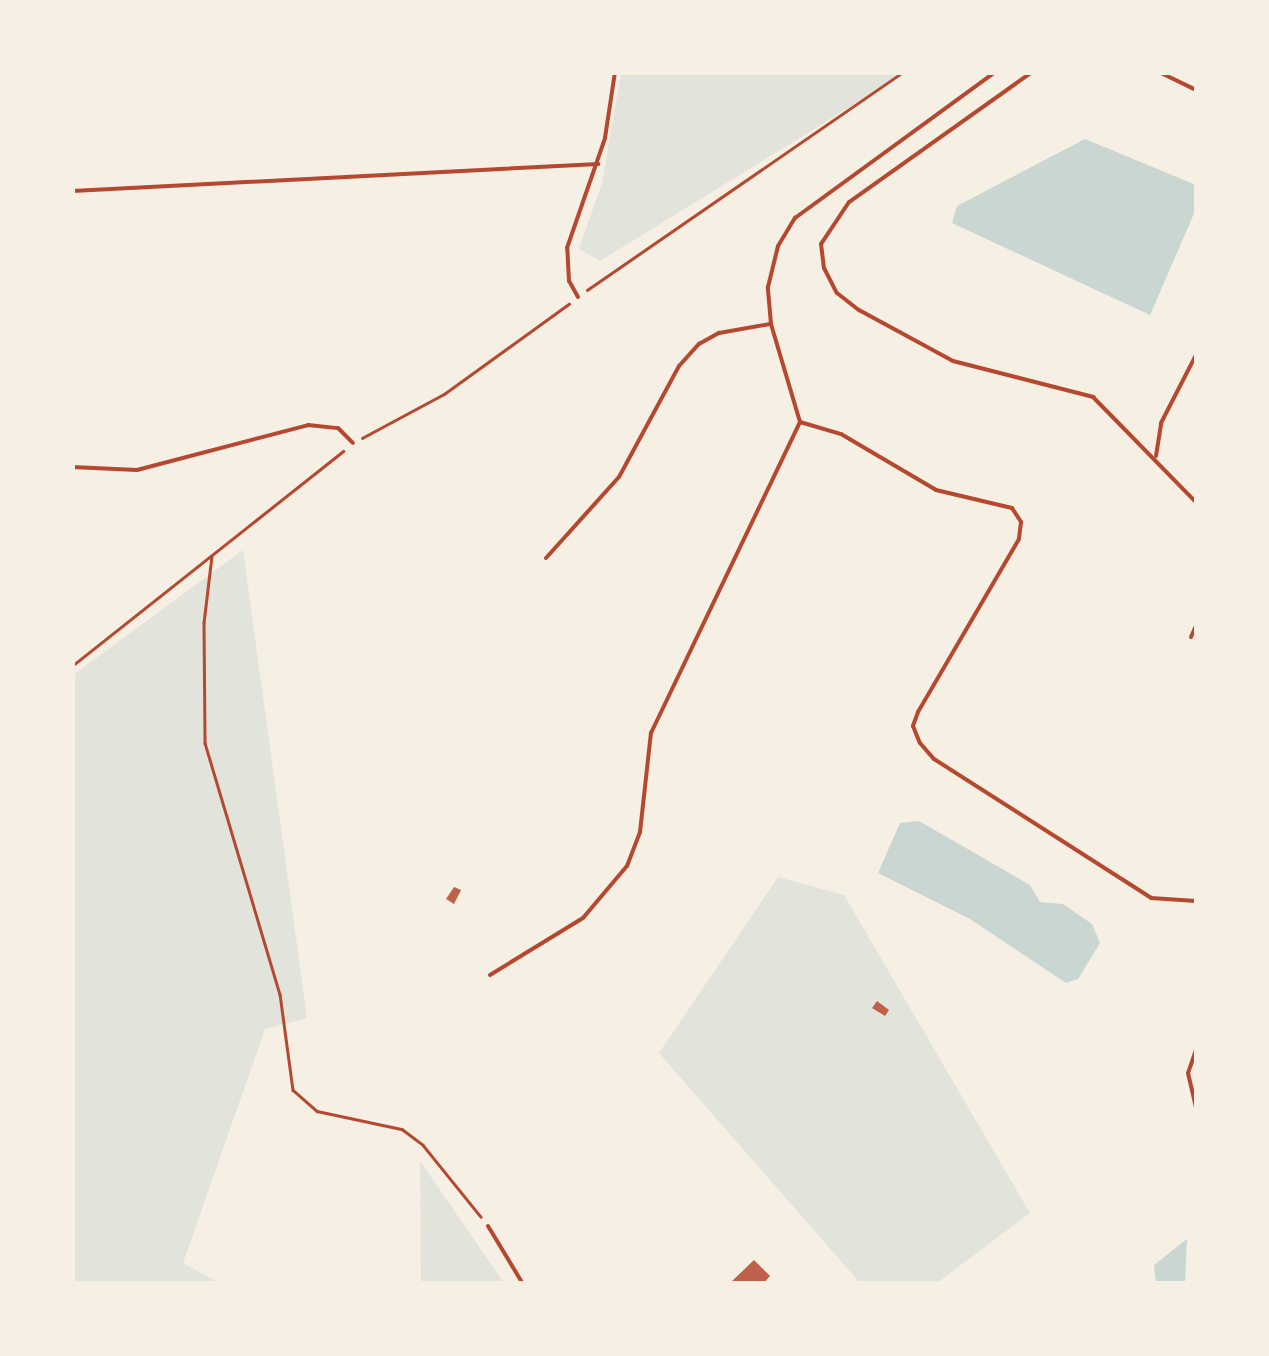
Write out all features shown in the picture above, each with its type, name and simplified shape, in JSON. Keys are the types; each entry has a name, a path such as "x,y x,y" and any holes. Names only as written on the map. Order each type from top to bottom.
{"lane":[{"path":"578,297 569,281 567,248 598,164 616,72"},
{"path":"490,975 583,918 628,866 640,832 651,733 800,422 770,324 768,287 778,246 795,218 994,72"},
{"path":"1032,72 849,202 821,244 824,268 837,293 859,310 954,361 1093,397 1156,456 1196,502"},
{"path":"1159,72 1196,90"},
{"path":"72,191 598,164"},
{"path":"546,558 618,477 679,366 699,344 719,333 770,324"},
{"path":"1156,456 1162,423 1196,355"},
{"path":"800,422 842,434 936,490 1012,508 1020,522 1019,538 918,712 913,726 920,743 934,759 1152,898 1196,901"},
{"path":"72,467 137,470 308,426 338,428 352,443"},
{"path":"1191,637 1196,626"},
{"path":"1196,1050 1188,1073 1196,1109"},
{"path":"488,1226 523,1284"}],"path":[{"path":"72,666 213,552 272,512 352,443 444,394 903,72"},
{"path":"213,552 204,623 205,743 280,994 293,1090 317,1111 402,1129 423,1145 488,1226"}],"shaded area":[{"path":"621,73 905,73 600,261 579,249 602,183"},
{"path":"1085,139 1196,185 1196,209 1150,315 952,223 957,206"},
{"path":"243,550 307,1018 265,1029 183,1263 219,1283 73,1284 73,675"},
{"path":"919,821 1030,885 1040,902 1063,904 1092,924 1100,943 1078,979 1066,983 970,919 878,873 900,823"},
{"path":"778,877 844,895 1030,1213 937,1283 860,1283 659,1053"},
{"path":"420,1161 504,1283 421,1283"},
{"path":"1187,1239 1185,1283 1156,1283 1154,1265"}],"building":[{"path":"454,887 461,890 454,904 446,899"},
{"path":"877,1001 889,1010 885,1016 872,1008"},
{"path":"754,1260 770,1276 763,1284 729,1284"}]}
